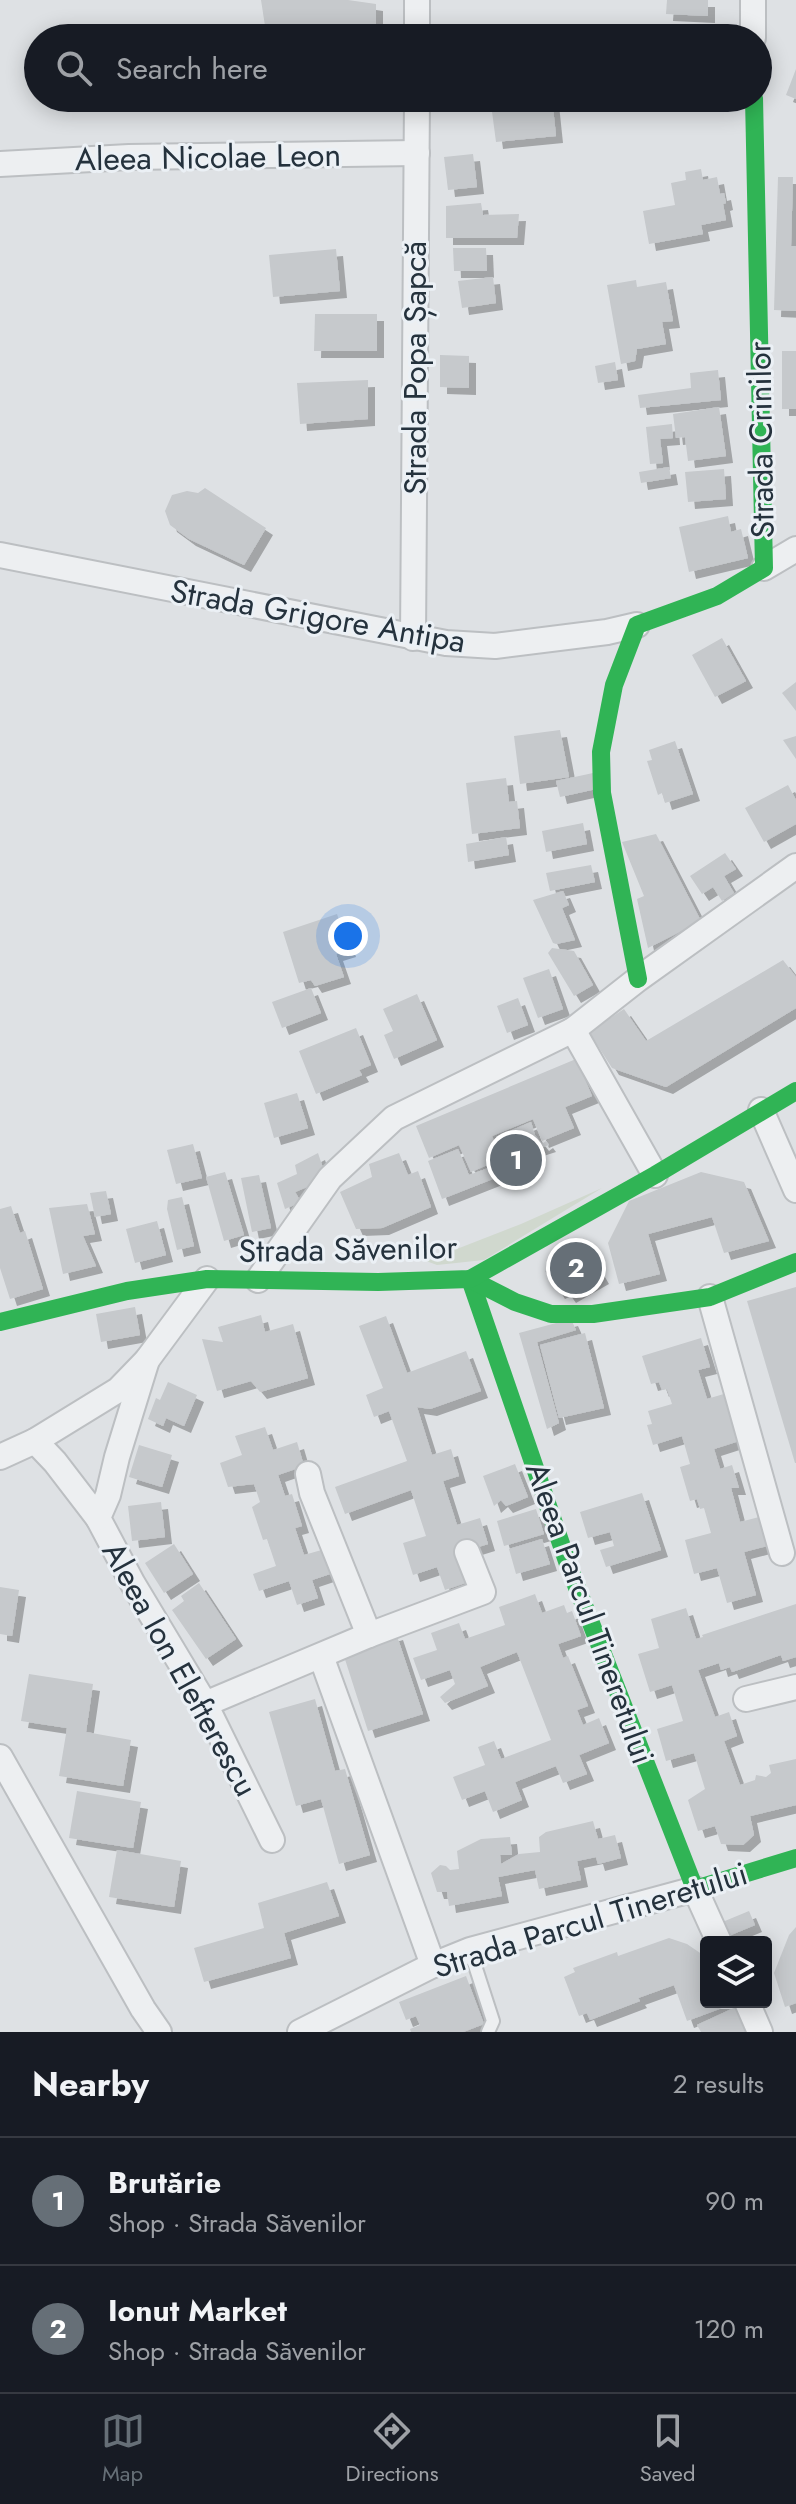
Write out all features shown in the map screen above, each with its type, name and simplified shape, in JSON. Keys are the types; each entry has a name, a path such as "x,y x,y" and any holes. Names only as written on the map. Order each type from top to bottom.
{"street":[{"path":"417,0 417,24"},
{"path":"753,0 753,24"},
{"name":"Strada Popa Șapcă","path":"413,638 417,112"},
{"name":"Strada Crinilor","path":"637,625 717,596 764,568 754,112"},
{"name":"Aleea Nicolae Leon","path":"0,164 129,157 417,153"},
{"path":"764,568 796,549"},
{"name":"Strada Grigore Antipa","path":"0,555 446,643 495,646 607,632 637,625"},
{"path":"637,625 614,685 601,752 602,793 638,979"},
{"path":"258,1280 330,1178 394,1118 573,1030 638,979 796,866"},
{"path":"573,1030 655,1175"},
{"name":"Strada Săvenilor","path":"0,1322 127,1291 207,1279 378,1282 470,1279 796,1091"},
{"path":"761,1110 796,1190"},
{"path":"470,1279 515,1302 551,1314 593,1314 710,1297 796,1262"},
{"path":"0,1457 35,1441 118,1390 147,1360 207,1279"},
{"name":"Aleea Parcul Tineretului","path":"470,1279 569,1567 716,1936"},
{"path":"710,1297 782,1553"},
{"name":"Aleea Ion Elefterescu","path":"147,1360 108,1495 98,1518 133,1584 205,1704 272,1840"},
{"path":"35,1441 98,1518"},
{"path":"308,1474 312,1493 369,1635"},
{"path":"205,1704 369,1635 483,1592 467,1552"},
{"path":"321,1656 433,1965"},
{"path":"746,1699 796,1687"},
{"path":"0,1757 159,2032"},
{"name":"Strada Parcul Tineretului","path":"302,2032 433,1965 470,1950 695,1889 796,1858"},
{"path":"750,2008 760,2032"}],"lane":[{"path":"470,1950 493,2021 488,2032"}],"shaded area":[{"path":"602,1188 484,1260 437,1265 426,1261 521,1224"}],"building":[{"path":"261,0 348,0 376,4 376,24 265,24"},
{"path":"667,0 708,0 708,16 666,14"},
{"path":"796,69 796,99 786,95"},
{"path":"492,112 553,112 556,136 496,142"},
{"path":"473,154 477,187 448,190 444,157"},
{"path":"701,169 703,180 717,177 720,194 724,193 726,220 701,225 703,234 649,244 643,211 675,205 671,183 686,180 685,172"},
{"path":"778,177 793,177 791,246 796,246 796,311 774,310"},
{"path":"481,203 483,215 519,214 517,238 446,238 446,206"},
{"path":"453,248 486,248 487,271 454,271"},
{"path":"336,249 340,291 273,297 269,255"},
{"path":"493,277 496,303 462,308 458,281"},
{"path":"636,280 637,287 666,282 673,321 662,322 666,344 637,349 635,361 621,364 607,285"},
{"path":"315,314 377,314 377,351 314,351"},
{"path":"782,351 796,351 796,409 782,409"},
{"path":"440,355 469,356 469,388 440,387"},
{"path":"615,362 618,380 598,383 595,366"},
{"path":"718,370 721,400 640,408 638,395 691,388 690,373"},
{"path":"368,380 368,419 300,424 297,383"},
{"path":"719,407 726,456 688,461 685,437 676,438 673,414"},
{"path":"672,424 673,438 660,439 663,463 650,464 646,427"},
{"path":"669,467 671,478 641,483 639,472"},
{"path":"724,469 726,499 688,502 685,472"},
{"path":"205,488 266,528 244,565 189,539 170,525 165,511 172,495 187,491 198,493"},
{"path":"728,516 731,532 741,529 748,558 689,572 679,527"},
{"path":"722,638 746,681 715,697 692,655"},
{"path":"796,682 796,711 782,693"},
{"path":"560,730 569,777 520,784 514,736"},
{"path":"796,736 796,759 783,740"},
{"path":"675,741 693,794 665,803 662,793 658,795 647,761 652,760 649,750"},
{"path":"593,773 596,789 560,797 556,781"},
{"path":"506,778 509,802 517,801 520,828 472,834 466,783"},
{"path":"788,785 796,800 796,824 764,842 745,808"},
{"path":"583,823 587,844 546,852 542,831"},
{"path":"656,834 701,921 648,948 637,899 644,896 622,842"},
{"path":"506,837 509,855 468,862 466,844"},
{"path":"725,853 736,869 724,876 734,893 722,901 713,887 702,894 690,876"},
{"path":"591,865 595,882 550,891 546,873"},
{"path":"563,891 569,905 562,908 575,940 556,944 533,900"},
{"path":"337,914 349,950 336,954 344,977 315,986 311,980 299,983 283,932"},
{"path":"552,948 574,951 593,985 574,996 548,953"},
{"path":"783,960 796,977 796,1008 666,1087 612,1068 589,1032 624,1009 646,1041"},
{"path":"549,969 563,1009 538,1018 523,978"},
{"path":"311,988 321,1013 282,1028 272,1002"},
{"path":"417,994 437,1040 394,1059 384,1035 393,1031 383,1009"},
{"path":"518,998 528,1025 507,1033 497,1006"},
{"path":"356,1028 371,1065 359,1070 362,1075 316,1094 299,1051"},
{"path":"576,1059 592,1096 565,1107 574,1128 542,1141 533,1119 492,1136 501,1159 471,1172 459,1145 429,1158 416,1126"},
{"path":"297,1093 308,1128 274,1138 264,1103"},
{"path":"531,1122 542,1144 546,1141 549,1145 521,1154 526,1166 442,1199 428,1161 458,1149 469,1175 505,1162 496,1137"},
{"path":"193,1144 202,1178 176,1184 167,1150"},
{"path":"318,1153 325,1174 319,1182 295,1192 301,1202 285,1209 277,1183 297,1174 295,1165"},
{"path":"399,1153 408,1175 418,1171 431,1207 382,1228 356,1229 340,1192 372,1177 369,1164"},
{"path":"225,1172 244,1235 224,1241 206,1177"},
{"path":"701,1172 744,1182 769,1241 724,1253 712,1217 648,1234 660,1274 619,1284 608,1243 629,1201"},
{"path":"259,1175 271,1228 252,1232 241,1178"},
{"path":"106,1191 111,1214 95,1217 90,1193"},
{"path":"182,1197 194,1246 177,1250 167,1209 168,1200"},
{"path":"87,1204 95,1234 83,1236 96,1266 63,1274 49,1208"},
{"path":"11,1206 20,1233 25,1231 43,1289 10,1299 0,1268 0,1209"},
{"path":"157,1221 166,1255 135,1263 126,1229"},
{"path":"583,1244 602,1277 569,1296 564,1289 558,1292 545,1271 554,1266 552,1262"},
{"path":"796,1287 796,1463 795,1463 747,1301"},
{"path":"135,1307 140,1335 101,1342 96,1314"},
{"path":"261,1315 265,1332 293,1324 308,1378 260,1392 251,1381 217,1391 202,1339 223,1342 218,1327"},
{"path":"386,1316 407,1373 466,1351 481,1391 430,1409 417,1407 432,1455 451,1449 459,1476 443,1481 457,1525 480,1518 488,1544 462,1552 471,1581 445,1590 437,1567 413,1575 403,1543 426,1536 411,1490 345,1514 335,1487 407,1461 389,1411 374,1417 366,1395 383,1388 359,1326"},
{"path":"571,1319 576,1330 537,1342 559,1423 547,1429 519,1333"},
{"path":"585,1333 604,1408 559,1418 540,1345"},
{"path":"701,1338 710,1367 698,1370 707,1399 727,1393 742,1440 714,1449 720,1469 732,1465 739,1488 731,1488 740,1522 759,1517 767,1546 744,1552 756,1595 727,1603 717,1568 694,1574 685,1540 711,1533 704,1508 700,1509 697,1499 690,1501 680,1467 690,1464 682,1436 653,1445 647,1425 652,1424 648,1411 672,1404 667,1389 662,1390 659,1382 651,1384 642,1356"},
{"path":"168,1382 197,1395 184,1426 166,1418 163,1426 148,1419 156,1398 160,1400"},
{"path":"265,1427 273,1450 297,1442 304,1466 278,1475 285,1496 292,1494 302,1526 295,1528 304,1555 325,1549 333,1573 312,1580 318,1598 297,1605 289,1581 259,1591 253,1574 276,1566 252,1507 260,1502 254,1484 228,1487 220,1463 242,1455 235,1436"},
{"path":"139,1445 172,1455 162,1487 129,1477"},
{"path":"515,1464 528,1497 506,1506 501,1500 494,1506 483,1476"},
{"path":"642,1493 661,1550 606,1567 600,1550 614,1546 610,1532 588,1538 580,1512"},
{"path":"161,1502 165,1537 132,1541 128,1506"},
{"path":"536,1509 544,1534 504,1546 497,1521"},
{"path":"542,1539 550,1564 516,1574 509,1549"},
{"path":"174,1544 193,1574 164,1593 145,1563"},
{"path":"199,1583 236,1639 206,1659 172,1610 184,1601 181,1596"},
{"path":"0,1587 19,1590 12,1636 0,1634"},
{"path":"535,1594 542,1613 564,1605 567,1613 572,1611 581,1636 558,1644 563,1658 568,1656 588,1706 577,1710 583,1725 599,1718 609,1743 579,1755 587,1774 563,1783 556,1766 515,1782 522,1800 493,1812 485,1791 462,1800 453,1777 485,1765 478,1747 494,1741 501,1759 551,1740 517,1652 480,1667 488,1686 445,1703 440,1697 455,1684 450,1670 421,1680 413,1658 437,1650 431,1633 459,1623 465,1639 505,1625 499,1607"},
{"path":"796,1604 796,1657 783,1661 781,1655 732,1672 730,1667 721,1670 719,1663 698,1670 715,1717 729,1712 737,1736 724,1741 740,1785 755,1780 756,1775 766,1777 771,1773 769,1765 796,1759 796,1805 750,1816 754,1835 743,1845 721,1844 715,1826 698,1831 688,1800 705,1789 694,1753 666,1761 657,1729 683,1721 672,1685 650,1692 638,1654 659,1648 651,1619 686,1608 696,1639"},
{"path":"396,1633 423,1714 368,1731 342,1650"},
{"path":"29,1674 93,1684 86,1732 131,1740 123,1786 59,1776 67,1728 21,1721"},
{"path":"315,1699 335,1771 345,1769 370,1855 339,1864 321,1799 296,1806 269,1712"},
{"path":"77,1791 141,1802 133,1848 69,1838"},
{"path":"593,1821 598,1839 615,1835 621,1858 598,1864 596,1857 577,1861 581,1880 539,1889 535,1870 498,1877 502,1896 449,1906 447,1892 437,1892 431,1873 440,1865 450,1870 459,1869 457,1851 481,1839 510,1837 512,1855 500,1855 501,1864 519,1854 540,1852 539,1837 546,1832"},
{"path":"117,1850 181,1861 174,1907 109,1897"},
{"path":"327,1882 339,1916 284,1933 291,1958 204,1982 194,1948 264,1928 258,1903"},
{"path":"749,1911 755,1925 726,1936 720,1923"},
{"path":"796,1927 796,2003 785,2007 774,1973 789,1935"},
{"path":"669,1938 687,1944 700,1953 700,2008 722,2008 687,2021 674,1985 590,2020 587,2013 579,2016 564,1977 575,1972 573,1968 617,1952 618,1956"},
{"path":"466,1976 484,2024 463,2032 411,2032 410,2029 420,2025 416,2016 406,2020 399,2002"},
{"path":"736,2008 747,2032 701,2032 697,2025"}],"traffic: fast":[{"path":"638,979 602,793 601,752 614,685 637,625 717,596 764,568 754,112"},
{"path":"0,1322 127,1291 207,1279 378,1282 470,1279 796,1091"},
{"path":"470,1279 515,1302 551,1314 593,1314 710,1297 796,1262"},
{"path":"470,1279 569,1567 695,1889 796,1858"}],"place":[{"name":"Brutărie","path":"516,1160"},
{"name":"Ionut Market","path":"576,1268"}]}
